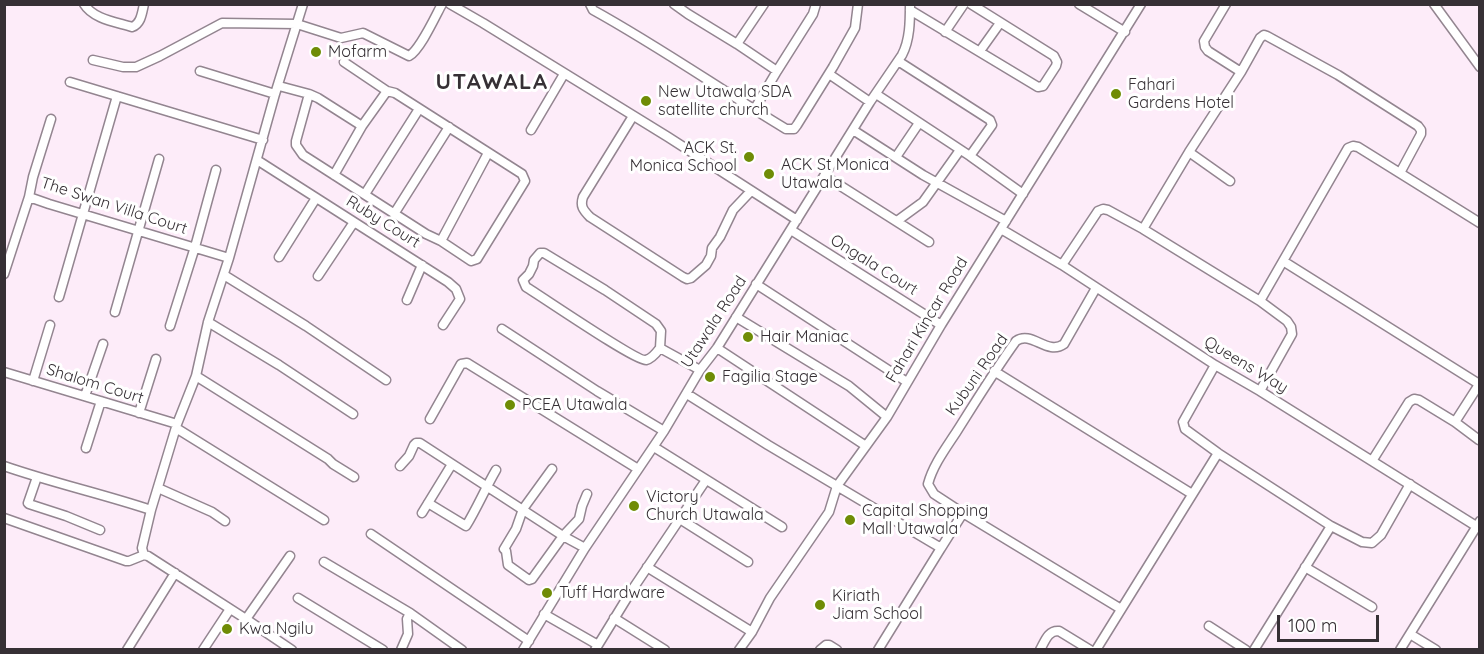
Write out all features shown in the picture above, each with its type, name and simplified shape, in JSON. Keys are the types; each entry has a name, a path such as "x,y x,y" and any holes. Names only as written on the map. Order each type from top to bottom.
{"street":[{"path":"84,4 88,11 104,19 132,27 139,22 144,4"},
{"path":"144,555 143,541 151,510 177,426 196,376 208,322 224,275 303,4"},
{"path":"93,60 123,67 136,67 222,23 297,24 341,38 363,33 409,56 418,48 442,4"},
{"path":"450,4 797,220"},
{"path":"590,4 593,10 674,57 754,110 791,130 794,129 829,74 855,28 858,4"},
{"path":"674,4 777,71"},
{"path":"737,44 764,4"},
{"path":"754,110 813,14 816,4"},
{"path":"945,32 964,4"},
{"path":"910,7 945,32 1038,87 1043,86 1056,66 1054,56 971,4"},
{"path":"1079,4 1092,8 1125,32"},
{"name":"Fahari Kincar Road","path":"739,650 752,632 770,598 829,512 837,486 887,417 941,325 1141,4"},
{"path":"1226,4 1204,41 1204,46 1241,72"},
{"path":"1435,5 1479,67"},
{"name":"Utawala Road","path":"523,650 585,548 654,447 700,370 717,348 870,102 898,62 906,48 910,7"},
{"path":"980,51 1000,23"},
{"path":"1143,229 1260,38 1264,35 1318,64 1418,126 1421,134 1400,173"},
{"path":"309,94 296,145 303,155 426,234 471,261 477,260 524,184 522,174 344,62"},
{"path":"898,62 990,120 992,125 970,156"},
{"path":"200,71 277,90 309,94 362,126"},
{"path":"531,130 564,74"},
{"path":"829,74 870,102"},
{"path":"70,82 263,140"},
{"path":"334,175 362,126 387,91"},
{"path":"876,94 1023,194"},
{"path":"59,297 117,96"},
{"path":"365,194 419,109"},
{"path":"633,116 583,197 582,208 590,217 683,278 691,278 706,265 712,248 733,210 751,191"},
{"name":"The Swan Villa Court","path":"51,119 29,197 229,258"},
{"path":"896,157 919,123"},
{"path":"394,214 449,127"},
{"name":"Queens Way","path":"853,130 937,182 1215,365 1260,390 1372,461 1478,524"},
{"path":"1260,301 1348,148 1353,146 1479,223"},
{"path":"897,221 923,202 960,150"},
{"path":"1189,152 1230,181"},
{"path":"441,241 489,153"},
{"path":"115,312 159,159"},
{"name":"Ruby Court","path":"257,160 456,289 460,298 442,325"},
{"path":"170,326 195,248 216,170"},
{"path":"825,176 929,242"},
{"path":"4,274 29,197"},
{"path":"279,257 316,198"},
{"path":"1062,265 1098,211 1103,209 1143,229 1260,301 1287,321 1292,334 1260,390"},
{"path":"318,276 354,222"},
{"name":"Ongala Court","path":"791,230 941,325"},
{"path":"540,253 544,253 656,324 661,331 660,348 645,361 641,360 526,287 523,280 529,274 534,260 540,253"},
{"path":"1283,261 1479,384 1455,422"},
{"path":"407,300 422,265"},
{"path":"224,275 306,326 386,380"},
{"path":"756,284 907,382"},
{"name":"Kubuni Road","path":"963,513 934,494 928,484 930,475 994,371 1016,341 1020,338 1027,338 1052,348 1064,344 1096,288"},
{"path":"736,317 849,386 887,417"},
{"path":"208,322 353,414"},
{"path":"33,381 50,325"},
{"path":"502,329 597,392 664,431"},
{"path":"85,396 103,344"},
{"path":"660,348 700,370"},
{"path":"717,348 866,446"},
{"path":"139,412 156,359"},
{"path":"430,419 460,364 467,363 638,469"},
{"path":"1215,365 1183,422 1185,429 1331,526 1362,542 1372,543 1381,535 1410,484"},
{"path":"994,371 1192,494"},
{"name":"Shalom Court","path":"5,372 139,412 177,426 324,520"},
{"path":"196,376 354,477"},
{"path":"687,394 941,548"},
{"path":"1372,461 1414,399 1455,422 1479,440"},
{"path":"86,448 101,401"},
{"path":"400,466 409,456 414,445 420,443 585,548"},
{"path":"654,447 782,527"},
{"path":"1095,650 1218,453"},
{"path":"422,513 452,464"},
{"path":"4,466 151,510"},
{"path":"552,469 523,509 516,529 504,549 508,564 529,580 579,519 587,494"},
{"path":"428,503 466,526 479,506 496,470"},
{"path":"36,477 29,504 100,530"},
{"path":"544,614 597,647 647,567 706,480"},
{"path":"158,488 212,512 225,521"},
{"path":"878,650 963,513 1121,609"},
{"path":"4,518 126,561 144,555 148,556 292,650"},
{"path":"680,519 748,562"},
{"path":"1400,650 1478,524"},
{"path":"1254,650 1331,526"},
{"path":"371,534 529,640"},
{"path":"246,619 290,556"},
{"path":"324,562 410,613 462,650"},
{"path":"647,567 752,632"},
{"path":"1305,567 1372,607"},
{"path":"127,650 175,573"},
{"path":"298,598 383,650"},
{"path":"203,650 230,609"},
{"path":"401,650 408,634 407,619 410,613"},
{"path":"614,618 665,650"},
{"path":"1209,626 1246,650"},
{"path":"1040,650 1050,632 1054,631 1059,631 1090,650"},
{"path":"1410,634 1436,650"},
{"path":"820,650 829,645 837,650"}],"place":[{"name":"Mofarm","path":"316,52"},
{"name":"Fahari Gardens Hotel","path":"1116,94"},
{"name":"New Utawala SDA satellite church","path":"646,101"},
{"name":"ACK St. Monica School","path":"749,157"},
{"name":"ACK St Monica Utawala","path":"769,174"},
{"name":"Hair Maniac","path":"748,337"},
{"name":"Fagilia Stage","path":"710,377"},
{"name":"PCEA Utawala","path":"510,405"},
{"name":"Victory Church Utawala","path":"634,506"},
{"name":"Capital Shopping Mall Utawala","path":"850,520"},
{"name":"Tuff Hardware","path":"547,593"},
{"name":"Kiriath Jiam School","path":"820,605"},
{"name":"Kwa Ngilu","path":"227,629"}],"district":[{"name":"UTAWALA","path":"492,82"}]}
